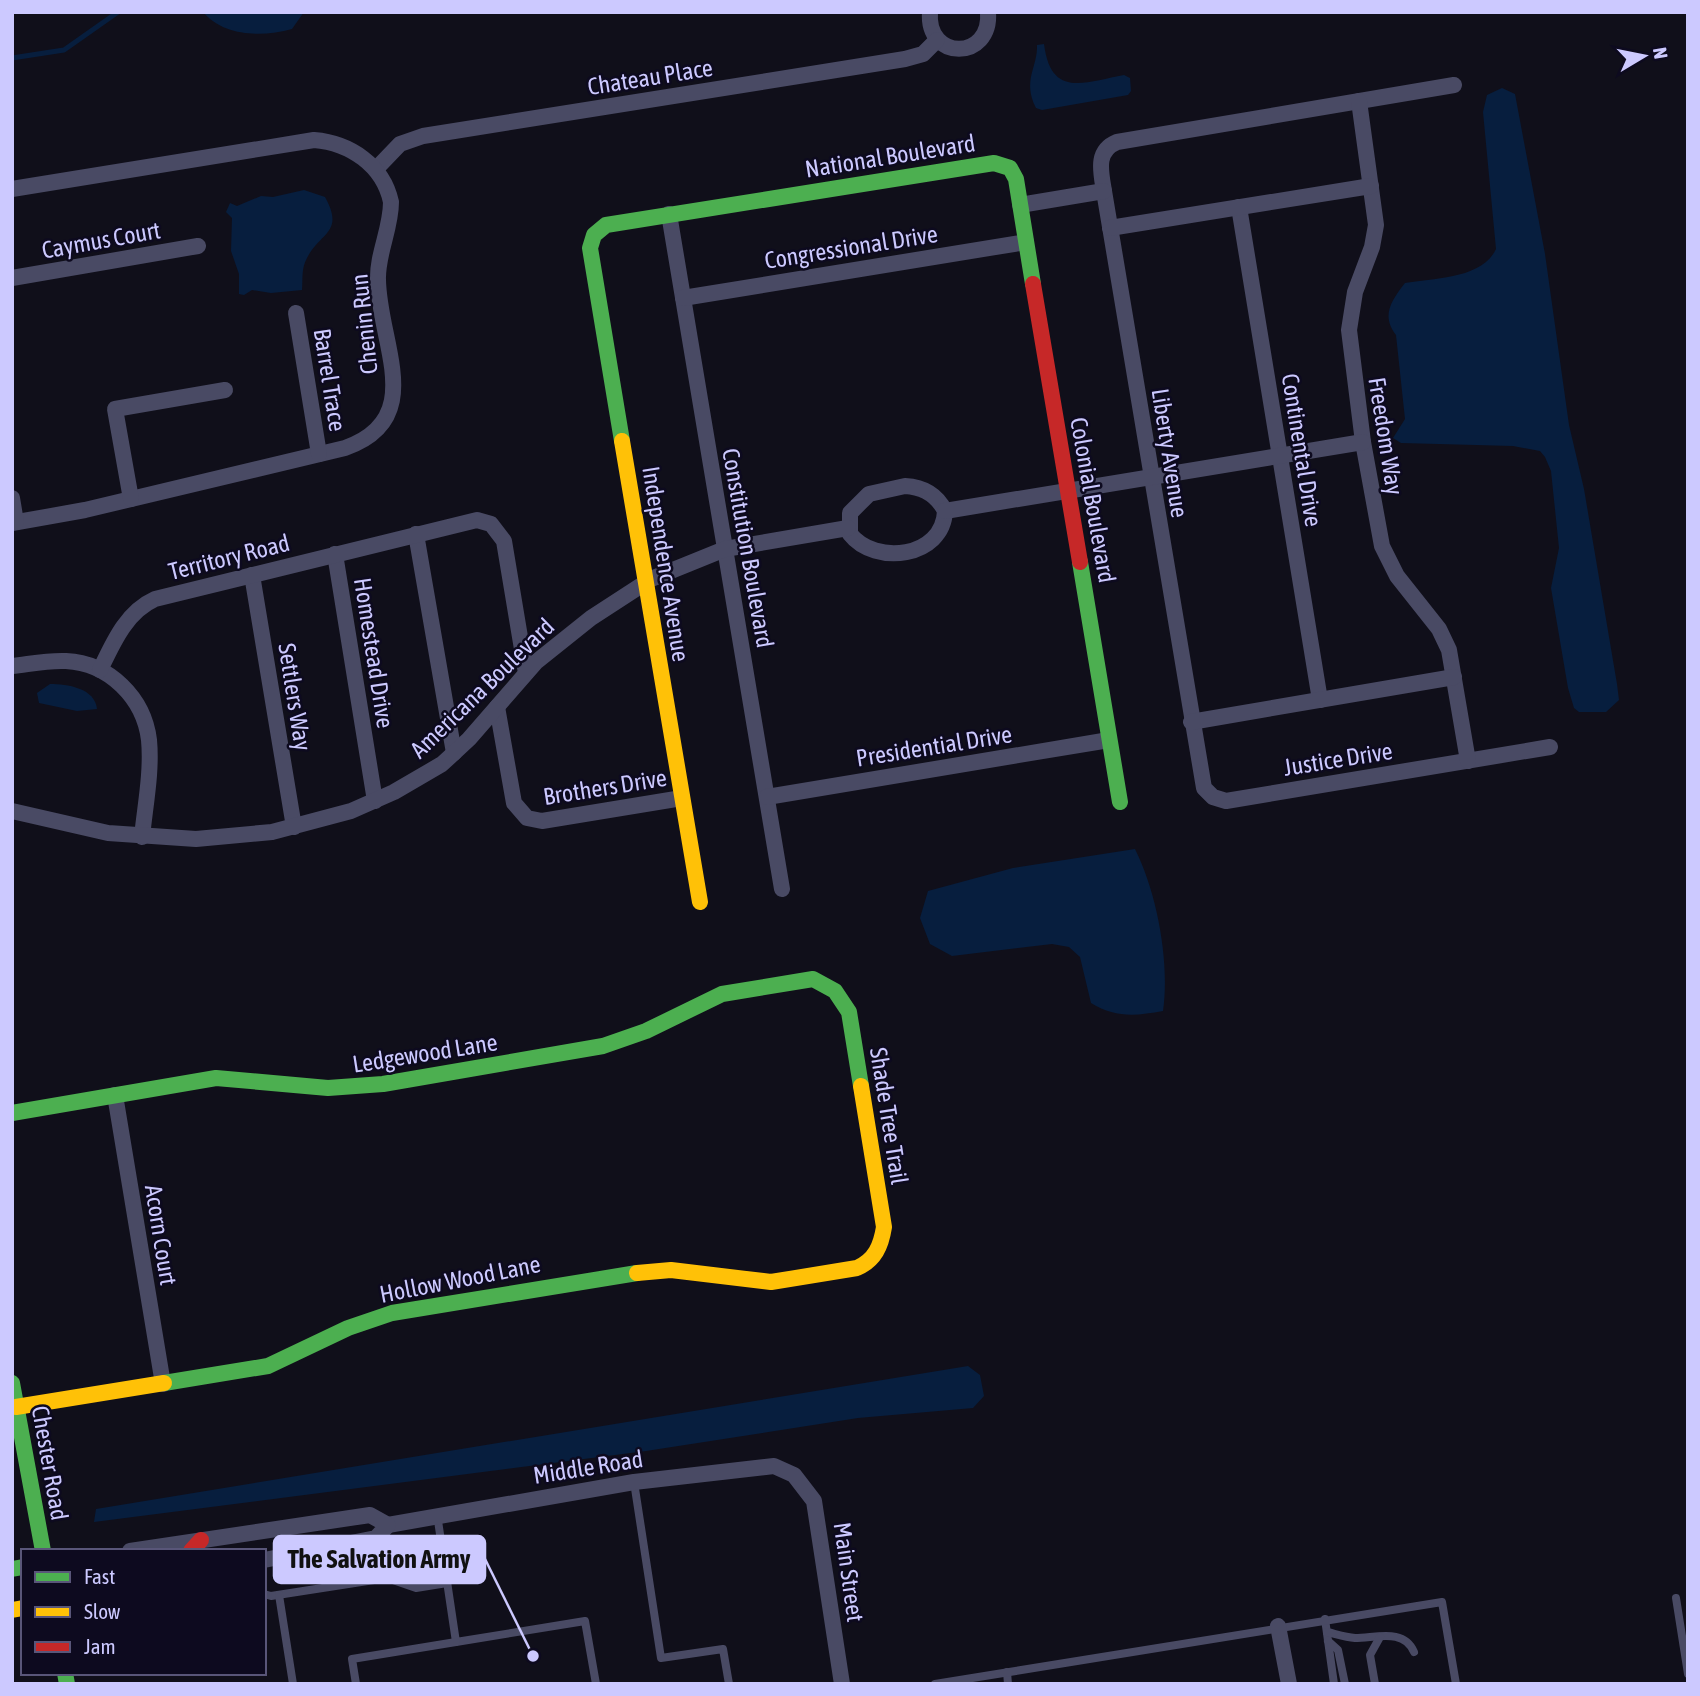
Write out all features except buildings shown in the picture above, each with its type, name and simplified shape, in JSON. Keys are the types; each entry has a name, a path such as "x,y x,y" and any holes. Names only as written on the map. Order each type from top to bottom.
{"street":[{"path":"930,12 932,31 937,40 954,49 973,45 986,31 988,12"},
{"name":"Chateau Place","path":"376,169 400,144 423,136 905,59 923,54 937,40"},
{"path":"1020,205 1104,191 1101,157 1114,143 1454,85"},
{"name":"Freedom Way","path":"1359,101 1375,237 1355,292 1349,330 1363,442 1382,546 1404,587 1443,636 1454,677 1468,761"},
{"name":"Chenin Run","path":"12,189 314,140 349,149 364,157 384,181 391,202 378,277 393,402 385,422 371,437 320,454 131,499 14,523"},
{"name":"National Boulevard","path":"594,235 607,225 994,163 1002,163 1012,171 1020,205"},
{"path":"1111,228 1371,186"},
{"name":"Liberty Avenue","path":"1104,191 1191,722"},
{"name":"Colonial Boulevard","path":"1020,205 1120,802"},
{"name":"Continental Drive","path":"1239,207 1320,700"},
{"name":"Constitution Boulevard","path":"669,214 782,889"},
{"name":"Independence Avenue","path":"594,235 590,248 700,902"},
{"name":"Congressional Drive","path":"683,298 1026,242"},
{"name":"Caymus Court","path":"12,278 198,246"},
{"name":"Barrel Trace","path":"296,313 320,454"},
{"path":"131,499 115,409 225,390"},
{"path":"945,511 1363,442"},
{"path":"886,488 922,488 936,498 945,511 943,525 929,543 901,552 867,550 855,540 848,528 848,518 854,506 869,494 886,488"},
{"path":"12,498 14,523"},
{"name":"Territory Road","path":"100,670 126,622 145,604 472,520 491,524 504,541 526,673"},
{"name":"Americana Boulevard","path":"12,811 142,837 229,838 294,827 375,801 422,777 454,753 526,673 591,618 645,583 725,549 848,528"},
{"path":"416,534 454,753"},
{"name":"Homestead Drive","path":"335,554 375,801"},
{"name":"Settlers Way","path":"252,575 294,827"},
{"path":"12,666 68,661 100,670 118,682 135,701 147,730 149,763 142,837"},
{"path":"1191,722 1454,677"},
{"name":"Brothers Drive","path":"497,706 514,803 527,818 542,821 682,799"},
{"name":"Justice Drive","path":"1191,722 1202,785 1209,794 1222,800 1550,747"},
{"name":"Presidential Drive","path":"767,797 1110,740"},
{"name":"Ledgewood Lane","path":"12,1113 225,1077 328,1088 383,1084 603,1046 646,1031 713,998 732,992 808,979 822,981 833,988"},
{"name":"Shade Tree Trail","path":"833,988 844,1001 850,1018 884,1227 876,1254"},
{"name":"Acorn Court","path":"115,1095 163,1384"},
{"name":"Hollow Wood Lane","path":"16,1407 268,1366 364,1322 410,1309 644,1271 681,1271 777,1282 857,1268 876,1254"},
{"name":"Chester Road","path":"12,1384 43,1549"},
{"name":"Middle Road","path":"266,1560 376,1538 388,1525 437,1514 634,1482 762,1465 774,1466 794,1475"},
{"name":"Main Street","path":"794,1475 814,1501 842,1684"},
{"name":"Middle Road","path":"156,1549 196,1546 370,1515 388,1525"},
{"path":"1278,1626 1289,1684"}],"lane":[{"path":"634,1482 661,1658 723,1649 729,1684"},
{"path":"437,1514 456,1642"},
{"path":"266,1594 279,1595 387,1578 416,1588 447,1583"},
{"path":"279,1595 293,1684"},
{"path":"1676,1598 1688,1674"},
{"path":"935,1684 1278,1626 1442,1602 1456,1684"},
{"path":"1325,1619 1334,1684"},
{"path":"356,1684 352,1659 585,1621 596,1684"},
{"path":"1328,1637 1401,1637 1410,1643 1414,1652"},
{"path":"1328,1637 1338,1650 1345,1684"},
{"path":"1375,1684 1370,1655 1380,1637"},
{"path":"1007,1672 1009,1684"}],"water":[{"path":"203,12 304,12 292,29 257,34 222,26"},
{"path":"1044,44 1054,73 1062,80 1083,83 1124,75 1130,78 1131,91 1128,95 1042,110 1036,108 1030,82 1037,45"},
{"path":"1502,88 1515,94 1545,254 1569,425 1584,489 1617,684 1619,700 1606,712 1579,712 1574,708 1568,688 1551,588 1559,548 1551,471 1545,457 1540,451 1513,446 1401,443 1393,438 1405,419 1396,335 1389,321 1392,302 1405,283 1469,272 1489,259 1496,249 1483,112 1487,95"},
{"path":"304,190 325,197 331,209 332,225 305,262 302,290 271,293 252,290 244,295 239,294 239,274 231,251 232,218 226,212 230,203 237,206 261,196 273,197"},
{"path":"50,684 72,686 86,692 95,702 97,709 77,711 39,703 37,693"},
{"path":"1135,849 1150,886 1160,928 1165,971 1163,1011 1144,1014 1117,1013 1091,1003 1080,957 1069,947 1052,944 952,956 930,944 920,918 928,891 1013,868"},
{"path":"968,1366 980,1375 984,1396 973,1408 858,1418 646,1451 94,1522 96,1509"}],"waterway":[{"path":"12,58 64,50 118,12"}],"traffic: fast":[{"path":"622,441 590,248 594,235 606,225 994,163 1010,168 1016,179 1033,284"},
{"path":"1080,562 1120,802"},
{"path":"12,1113 216,1078 328,1088 383,1084 603,1046 646,1031 722,994 813,979 835,991 849,1012 861,1086"},
{"path":"164,1383 268,1366 348,1328 392,1313 637,1273"},
{"path":"12,1383 43,1549"},
{"path":"12,1569 21,1567"},
{"path":"65,1675 67,1684"}],"traffic: slow":[{"path":"622,441 700,902"},
{"path":"637,1273 671,1270 771,1282 857,1268 873,1257 884,1227 861,1086"},
{"path":"16,1407 164,1383"},
{"path":"12,1610 21,1608"}],"traffic: jam":[{"path":"1033,284 1080,562"},
{"path":"193,1549 201,1540"}],"place":[{"name":"The Salvation Army","path":"533,1656"}]}
